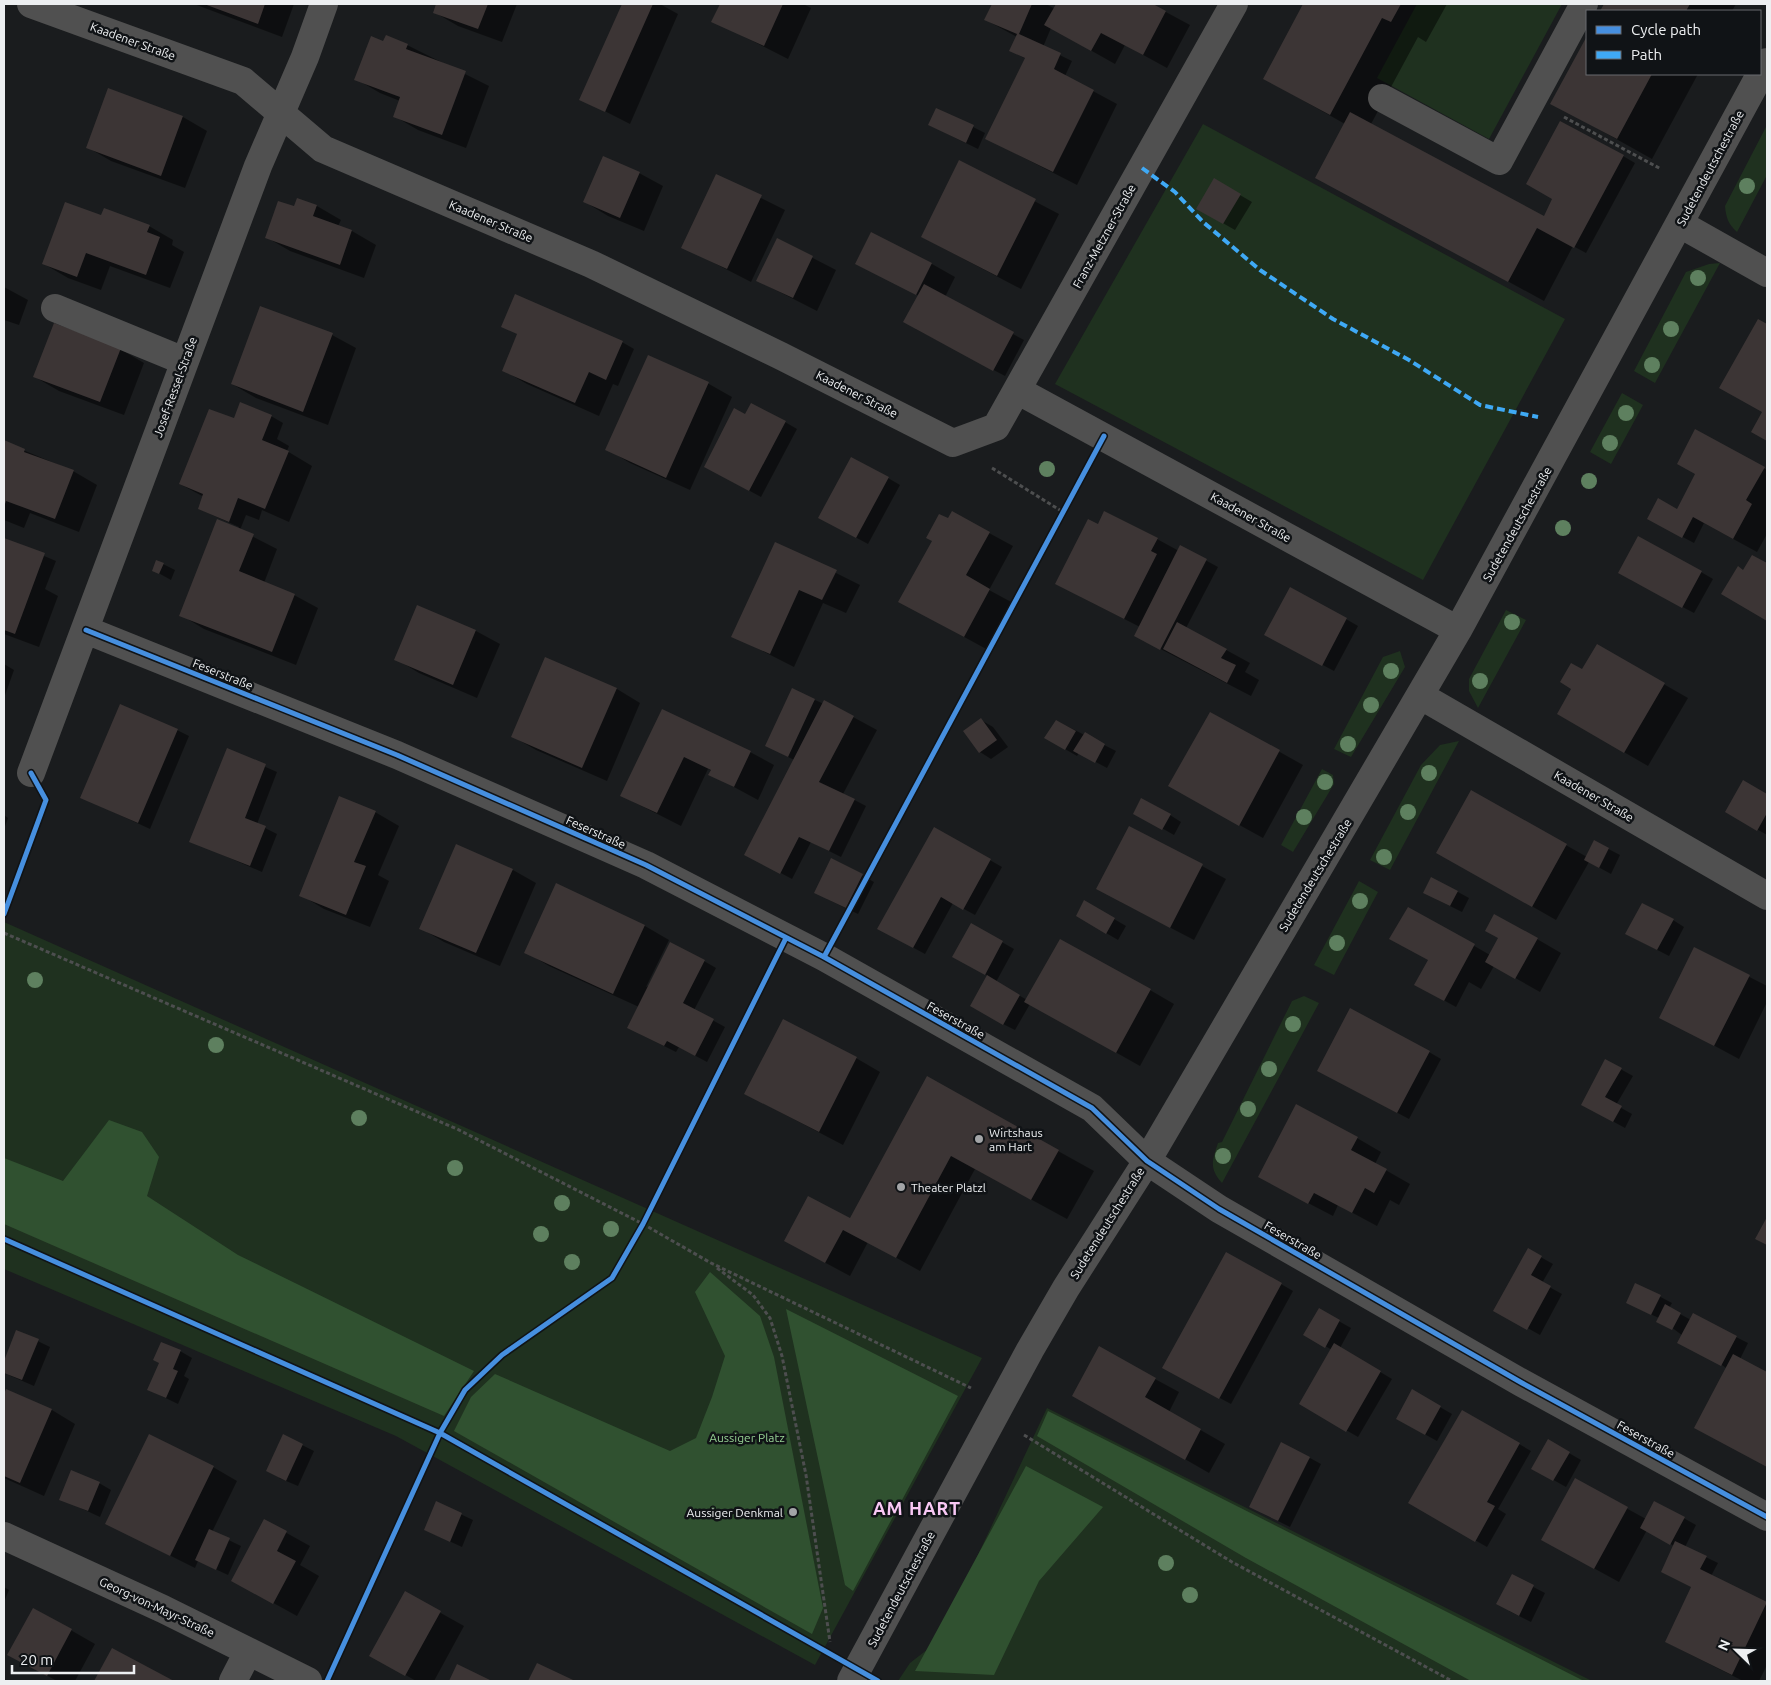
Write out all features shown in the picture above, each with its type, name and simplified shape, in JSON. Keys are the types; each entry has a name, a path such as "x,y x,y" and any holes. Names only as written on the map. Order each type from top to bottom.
{"street":[{"name":"Kaadener Straße","path":"31,4 243,81 279,114 322,149 592,264 781,356 953,444"},
{"name":"Josef-Ressel-Straße","path":"31,773 86,630 184,361 279,114 305,57 324,4"},
{"name":"Franz-Metzner-Straße","path":"953,444 996,427 1234,4"},
{"path":"1382,98 1499,161 1584,4"},
{"name":"Sudetendeutschestraße","path":"1761,73 1767,62"},
{"name":"Sudetendeutschestraße","path":"851,1681 1066,1288 1147,1161 1421,696 1760,75"},
{"path":"1680,224 1767,273"},
{"path":"55,308 184,361"},
{"name":"Kaadener Straße","path":"1017,390 1458,630"},
{"name":"Feserstraße","path":"86,630 397,755 646,865 824,957 1092,1108 1147,1161 1219,1209 1522,1384 1767,1517"},
{"name":"Kaadener Straße","path":"1421,696 1767,896"},
{"name":"Georg-von-Mayr-Straße","path":"4,1536 163,1609 308,1681"},
{"path":"233,1681 248,1652"}],"path":[{"path":"1532,100 1662,169"},
{"path":"953,444 1063,512"},
{"path":"4,933 457,1129 643,1224 711,1263 968,1385 995,1415 1048,1451 1232,1562 1452,1681"},
{"path":"711,1263 753,1295 770,1318 782,1356 806,1475 831,1646"}],"green space":[{"path":"1417,4 1562,4 1489,139 1377,78"},
{"path":"1203,124 1565,319 1423,580 1055,384"},
{"path":"1767,125 1767,175 1737,232 1728,220 1725,206"},
{"path":"1720,263 1655,383 1634,371 1686,272 1709,264"},
{"path":"1622,393 1643,405 1611,464 1590,452"},
{"path":"1506,610 1526,620 1478,708 1469,691 1469,679"},
{"path":"1400,651 1405,667 1351,757 1334,749 1383,657"},
{"path":"1459,741 1390,870 1370,860 1421,765 1440,745"},
{"path":"1322,769 1333,775 1334,784 1293,852 1281,845"},
{"path":"1359,881 1378,892 1334,975 1314,965"},
{"name":"Aussiger Platz","path":"4,922 982,1358 815,1665 396,1436 4,1269"},
{"path":"1304,996 1319,1003 1222,1183 1213,1168 1214,1155 1218,1143 1222,1142 1292,1001"},
{"path":"109,1120 142,1132 159,1157 147,1196 238,1255 474,1371 444,1416 4,1224 4,1158 63,1181"},
{"path":"710,1272 760,1316 774,1357 823,1608 812,1634 454,1431 471,1397 495,1374 670,1451 696,1438 725,1356 695,1292"},
{"path":"786,1309 958,1396 853,1591 845,1585"},
{"path":"1047,1408 1592,1681 898,1681 910,1663 937,1642"},
{"path":"1048,1411 1584,1681 1471,1681 1246,1558 1037,1436"},
{"path":"1026,1466 1103,1507 1039,1581 994,1675 915,1671"}],"building":[{"path":"204,4 265,4 258,24"},
{"path":"436,4 488,4 478,29 433,13"},
{"path":"622,4 653,4 605,112 579,100"},
{"path":"720,4 783,4 764,46 711,22"},
{"path":"992,4 1032,4 1019,34 1061,53 1054,69 1094,90 1053,172 985,139 1025,58 1009,51 1017,34 984,20"},
{"path":"1056,4 1153,4 1166,11 1143,55 1101,33 1091,51 1044,25"},
{"path":"1303,4 1401,4 1391,22 1382,18 1330,115 1263,79"},
{"path":"1604,4 1690,4 1687,10 1601,10"},
{"path":"386,35 408,44 406,49 466,71 442,135 393,117 400,97 354,80 371,36 383,41"},
{"path":"1586,38 1586,75 1651,75 1617,139 1550,104"},
{"path":"108,88 183,116 161,176 86,148"},
{"path":"936,108 974,125 966,143 928,125"},
{"path":"1350,112 1544,216 1552,199 1526,184 1560,121 1624,155 1574,248 1537,228 1508,282 1315,178"},
{"path":"603,156 640,172 620,218 583,202"},
{"path":"959,160 1036,199 997,276 921,237"},
{"path":"716,174 762,195 727,269 681,248"},
{"path":"1214,178 1241,194 1223,224 1196,209"},
{"path":"297,198 317,205 313,216 352,230 340,265 265,238 278,201 294,206"},
{"path":"65,202 101,215 104,208 150,225 147,232 160,237 146,275 86,253 77,277 42,264"},
{"path":"871,232 932,263 916,295 855,264"},
{"path":"777,238 813,256 793,298 756,281"},
{"path":"924,284 1014,332 993,371 903,322"},
{"path":"515,294 623,341 606,380 589,372 575,403 502,371 517,334 501,327"},
{"path":"260,306 333,333 303,412 231,384"},
{"path":"1758,319 1767,324 1767,441 1751,432 1762,412 1719,388"},
{"path":"54,323 121,348 100,402 33,377"},
{"path":"648,355 709,382 666,478 605,450"},
{"path":"240,402 272,415 262,440 289,451 265,509 238,498 229,522 198,509 203,494 179,484 209,409 234,418"},
{"path":"751,403 786,421 749,491 704,467 734,408 745,414"},
{"path":"1695,429 1765,467 1746,500 1752,504 1733,539 1693,517 1682,538 1647,519 1658,498 1677,509 1695,474 1677,464"},
{"path":"4,440 25,449 24,452 74,470 55,519 6,501 4,507"},
{"path":"851,457 889,477 856,538 818,518"},
{"path":"952,511 990,532 966,575 990,589 964,637 898,602 932,541 926,538 939,514 948,518"},
{"path":"1104,511 1158,538 1151,551 1157,554 1124,619 1055,584 1088,519 1098,524"},
{"path":"217,519 254,534 239,571 295,594 272,652 179,616"},
{"path":"1638,536 1702,571 1682,608 1618,573"},
{"path":"4,538 45,553 15,634 4,630"},
{"path":"775,542 837,570 822,600 799,590 770,654 731,637"},
{"path":"1180,545 1207,559 1160,650 1134,636"},
{"path":"1752,555 1767,563 1767,621 1721,594 1738,566 1743,570"},
{"path":"156,560 164,563 159,574 152,571"},
{"path":"1290,587 1347,618 1322,666 1264,635"},
{"path":"417,605 476,630 453,685 394,660"},
{"path":"1177,622 1227,649 1221,658 1236,665 1227,683 1163,649"},
{"path":"1597,644 1665,683 1624,753 1557,714 1571,689 1560,682 1571,663 1582,669"},
{"path":"545,657 617,688 582,768 511,737"},
{"path":"792,688 815,699 788,757 765,746"},
{"path":"824,700 854,716 819,782 855,799 829,851 799,837 780,874 744,855"},
{"path":"120,704 178,729 138,823 80,798"},
{"path":"662,709 751,751 734,787 708,775 711,770 684,757 657,813 620,796"},
{"path":"1210,712 1280,750 1239,826 1168,786"},
{"path":"981,718 997,740 979,753 963,731"},
{"path":"1056,720 1076,731 1065,750 1044,738"},
{"path":"1085,732 1105,744 1095,763 1073,751"},
{"path":"227,748 266,764 245,818 266,826 250,866 189,842"},
{"path":"1743,780 1767,794 1767,813 1757,831 1725,812"},
{"path":"1471,790 1567,844 1532,907 1436,853"},
{"path":"339,796 376,811 354,862 366,866 346,915 299,896"},
{"path":"1141,798 1171,814 1162,830 1133,814"},
{"path":"1129,826 1203,864 1170,928 1096,889"},
{"path":"934,827 991,859 963,910 941,897 913,948 877,929"},
{"path":"1594,840 1609,848 1599,868 1584,860"},
{"path":"456,844 513,869 476,953 419,929"},
{"path":"831,858 863,874 846,908 814,893"},
{"path":"1431,877 1458,891 1450,906 1423,893"},
{"path":"556,883 645,925 613,994 524,953"},
{"path":"1084,900 1115,918 1106,934 1076,916"},
{"path":"1642,903 1674,919 1657,950 1625,934"},
{"path":"1408,907 1475,944 1444,1001 1414,985 1428,960 1389,939"},
{"path":"1494,914 1538,938 1515,979 1485,962 1498,938 1485,931"},
{"path":"971,923 1003,941 985,975 952,957"},
{"path":"1060,939 1151,989 1116,1053 1024,1002"},
{"path":"670,942 705,960 683,1003 714,1019 695,1056 667,1041 664,1046 627,1028"},
{"path":"1694,947 1750,975 1714,1046 1659,1018"},
{"path":"987,975 1020,995 1003,1025 970,1006"},
{"path":"1350,1008 1430,1051 1397,1113 1317,1071"},
{"path":"783,1019 857,1057 819,1132 744,1094"},
{"path":"1605,1059 1622,1068 1605,1097 1622,1106 1613,1122 1581,1105"},
{"path":"927,1076 1059,1150 1031,1200 951,1156 896,1258 843,1230 825,1263 784,1241 808,1196 850,1218"},
{"path":"1296,1104 1358,1137 1351,1150 1387,1169 1374,1193 1365,1188 1352,1213 1314,1193 1308,1204 1258,1177"},
{"path":"1767,1217 1767,1245 1755,1239"},
{"path":"1528,1248 1542,1256 1531,1275 1551,1286 1527,1330 1493,1311"},
{"path":"1226,1252 1282,1283 1219,1399 1162,1368"},
{"path":"1635,1283 1661,1295 1651,1315 1626,1303"},
{"path":"1665,1304 1681,1313 1672,1330 1656,1322"},
{"path":"1319,1308 1340,1320 1325,1348 1303,1335"},
{"path":"1693,1313 1737,1336 1721,1366 1677,1343"},
{"path":"16,1330 39,1339 22,1380 4,1373 4,1361"},
{"path":"161,1342 181,1350 173,1369 178,1371 166,1398 147,1390 159,1363 153,1360"},
{"path":"1334,1343 1381,1371 1346,1432 1299,1404"},
{"path":"1099,1346 1156,1378 1145,1397 1201,1429 1185,1460 1072,1396"},
{"path":"1733,1354 1767,1372 1767,1467 1694,1428"},
{"path":"6,1389 52,1409 20,1483 4,1476 4,1394"},
{"path":"1412,1389 1441,1406 1425,1435 1396,1419"},
{"path":"1462,1410 1520,1443 1487,1502 1495,1506 1475,1542 1408,1503"},
{"path":"149,1434 214,1466 170,1556 105,1524"},
{"path":"283,1434 303,1444 286,1481 266,1471"},
{"path":"1548,1439 1570,1452 1553,1481 1531,1469"},
{"path":"1281,1442 1310,1457 1278,1521 1249,1507"},
{"path":"71,1470 100,1482 88,1511 59,1500"},
{"path":"1575,1478 1628,1507 1594,1569 1541,1540"},
{"path":"436,1501 462,1513 450,1542 424,1530"},
{"path":"1654,1501 1685,1517 1670,1545 1640,1528"},
{"path":"264,1519 287,1531 277,1551 296,1561 273,1604 231,1581"},
{"path":"209,1529 230,1538 216,1570 195,1560"},
{"path":"1675,1541 1707,1556 1700,1569 1767,1602 1732,1675 1665,1642 1691,1587 1661,1572"},
{"path":"1512,1574 1534,1585 1519,1616 1496,1604"},
{"path":"405,1591 441,1611 405,1676 369,1656"},
{"path":"33,1608 72,1629 47,1676 7,1655"},
{"path":"112,1648 174,1681 94,1681"},
{"path":"537,1663 571,1679 575,1681 528,1681"},
{"path":"457,1664 492,1681 449,1681"}],"marked path":[{"path":"1142,168 1175,192 1203,222 1260,270 1333,319 1409,360 1480,405 1538,417"}],"cycle path":[{"path":"824,957 1104,436"},
{"path":"86,630 397,755 646,865 824,957 1092,1108 1147,1161 1219,1209 1522,1383 1767,1517"},
{"path":"4,914 46,800 31,773"},
{"path":"327,1681 440,1433 465,1390 502,1355 612,1278 643,1224 786,938"},
{"path":"4,1239 440,1433 878,1681"}],"place":[{"name":"Wirtshaus am Hart","path":"979,1139"},
{"name":"Theater Platzl","path":"901,1187"},
{"name":"Aussiger Denkmal","path":"793,1512"}],"district":[{"name":"AM HART","path":"917,1508"}]}
